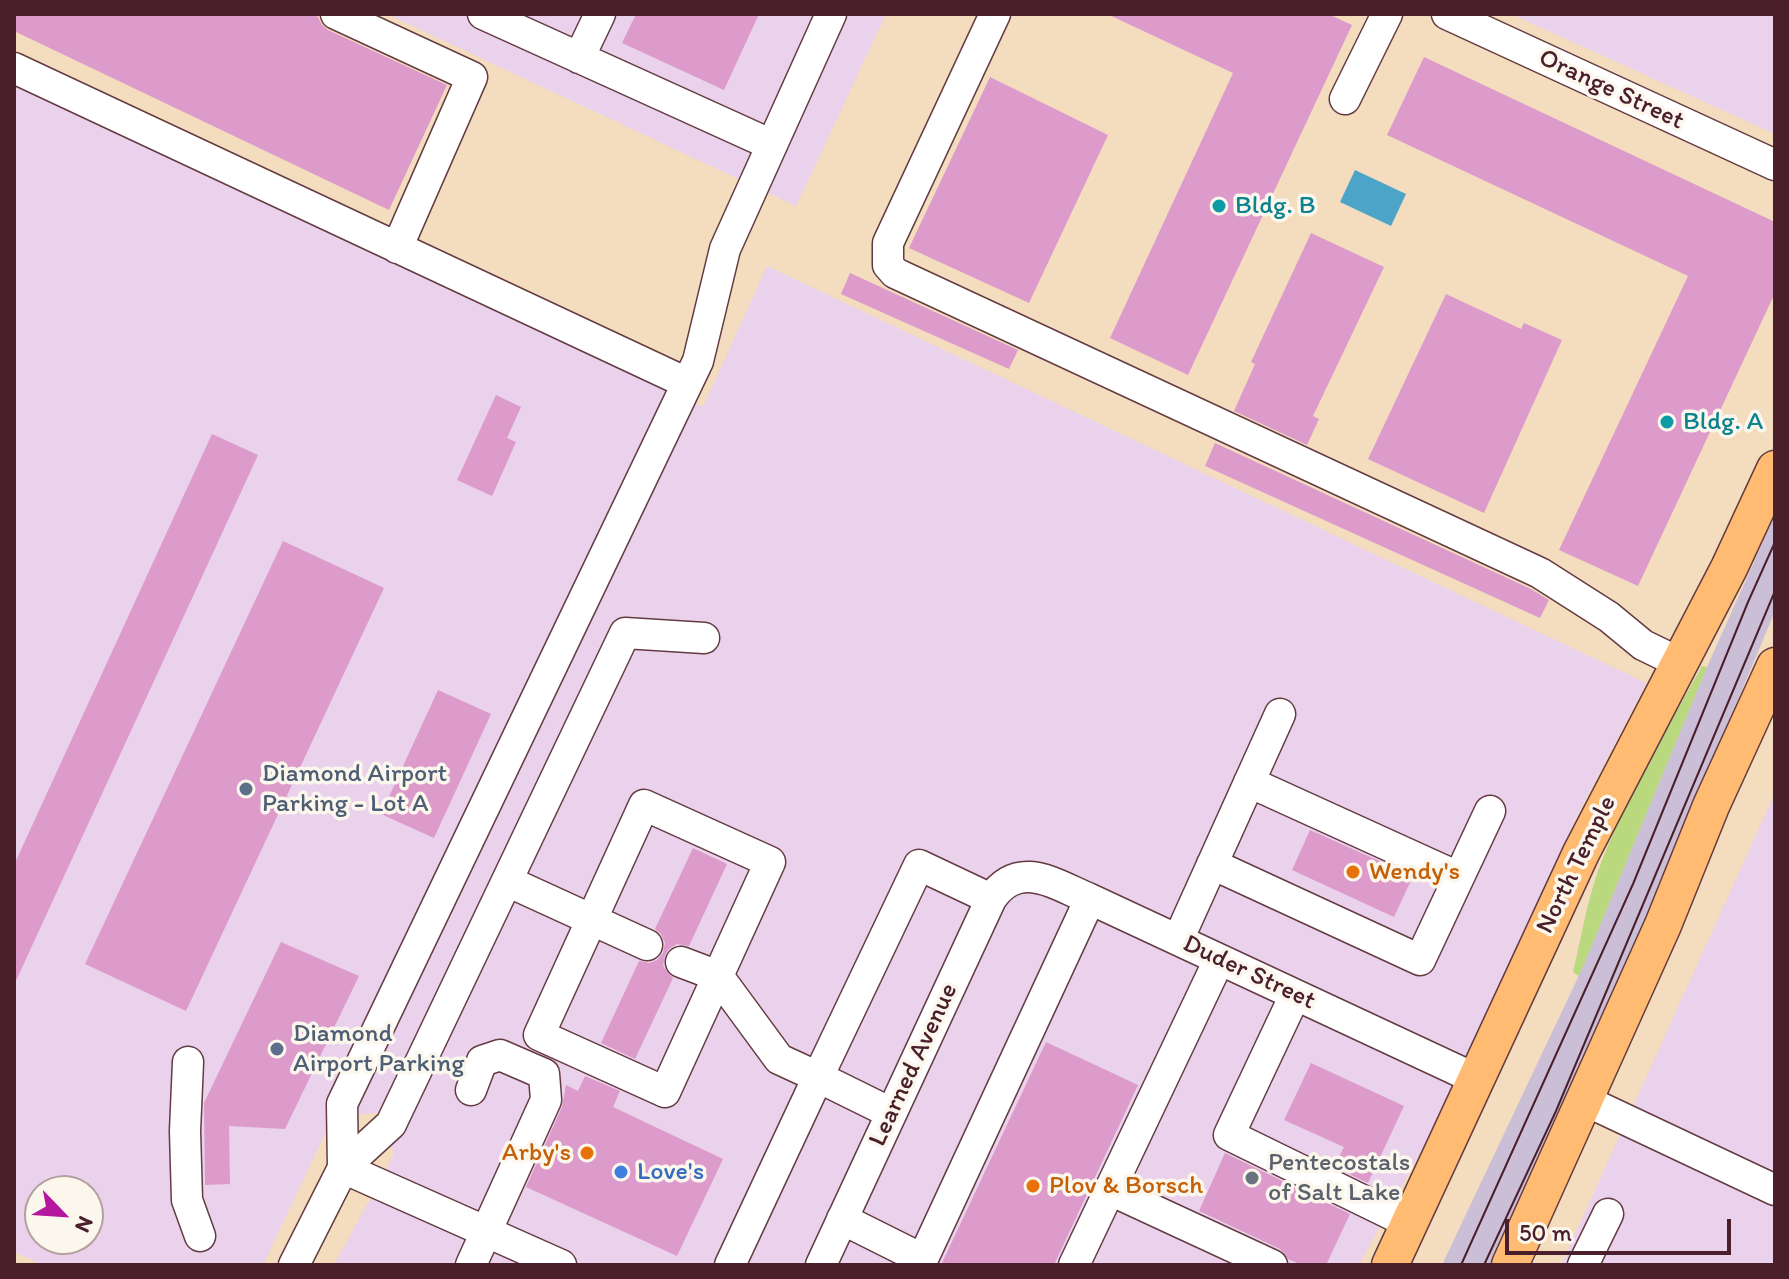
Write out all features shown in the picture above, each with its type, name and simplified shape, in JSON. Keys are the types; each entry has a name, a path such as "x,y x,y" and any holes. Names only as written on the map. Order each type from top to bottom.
{"main road":[{"name":"North Temple","path":"1390,1265 1581,853 1680,663 1775,469"},
{"path":"1510,1265 1775,666"}],"street":[{"path":"336,14 472,77 397,248"},
{"path":"483,14 772,145"},
{"path":"579,58 600,14"},
{"path":"343,1168 342,1104 698,361 725,249 831,14"},
{"path":"995,14 888,243 888,265 895,273 1540,573 1609,617 1643,645 1680,663"},
{"path":"1345,99 1387,14"},
{"name":"Orange Street","path":"1447,14 1775,165"},
{"path":"14,68 687,383"},
{"path":"294,1265 343,1168 391,1124 625,633 704,638"},
{"path":"1178,940 1280,714"},
{"path":"1249,782 1458,877"},
{"path":"644,805 770,862 665,1092 539,1035 591,920 644,805"},
{"path":"1212,864 1420,960 1490,811"},
{"path":"730,1265 919,865 991,899"},
{"name":"Duder Street","path":"1019,877 1042,879 1090,899 1476,1079"},
{"name":"Learned Avenue","path":"821,1265 991,899 1007,881 1019,877"},
{"path":"507,881 647,945"},
{"path":"842,1219 921,1262 1090,899"},
{"path":"1074,1265 1219,960"},
{"path":"681,962 718,976 779,1059 891,1113"},
{"path":"1295,995 1229,1135 1409,1223"},
{"path":"471,1090 482,1061 500,1055 544,1074 546,1100 471,1265"},
{"path":"188,1062 185,1131 187,1200 200,1236"},
{"path":"1584,1100 1775,1190"},
{"path":"343,1168 545,1262"},
{"path":"1110,1190 1272,1265"},
{"path":"1583,1265 1608,1214"}],"shaded area":[{"path":"387,14 886,14 796,206"},
{"path":"1511,14 1775,14 1775,134"},
{"path":"14,82 703,407 767,266 1646,683 1578,814 1426,1142 1359,1265 334,1265 394,1155 382,1113 334,1115 263,1265 43,1265 14,1252"},
{"path":"1775,515 1775,611 1597,1037 1492,1265 1442,1265 1581,971 1707,667"},
{"path":"1775,793 1775,1265 1561,1265"}],"green space":[{"path":"1702,666 1707,667 1579,976 1573,972 1589,900 1603,858 1637,785"}],"water":[{"path":"1355,170 1406,194 1391,226 1340,202"}],"building":[{"path":"14,14 313,14 328,30 447,85 389,210 14,31"},
{"path":"636,14 759,14 724,90 622,43"},
{"name":"Bldg. B","path":"1107,14 1328,14 1352,25 1188,375 1110,338 1233,73"},
{"name":"Bldg. A","path":"1424,57 1775,222 1775,293 1638,586 1559,550 1688,276 1387,135"},
{"path":"990,77 1108,135 1029,303 909,248"},
{"path":"1311,233 1384,267 1313,416 1319,419 1307,445 1234,411 1255,364 1251,362"},
{"path":"850,273 1018,350 1009,369 841,294"},
{"path":"1446,294 1521,329 1524,323 1562,340 1484,513 1368,459"},
{"path":"496,395 521,407 507,438 516,442 492,496 457,480"},
{"path":"212,434 258,455 14,985 14,865"},
{"path":"1215,443 1531,589 1549,600 1540,618 1205,466"},
{"path":"283,541 384,588 186,1011 85,964"},
{"path":"438,690 491,714 434,838 381,814"},
{"name":"Wendy's","path":"1310,830 1413,876 1394,917 1292,870"},
{"path":"693,848 727,864 689,946 677,944 665,955 663,966 673,978 635,1059 601,1043 639,961 649,963 663,953 665,943 655,929"},
{"name":"Diamond Airport Parking","path":"281,942 359,976 285,1129 229,1126 230,1184 205,1185 204,1103"},
{"path":"1046,1042 1138,1085 1054,1265 941,1265"},
{"path":"1311,1063 1404,1106 1368,1183 1334,1167 1344,1147 1284,1120"},
{"name":"Love's","path":"585,1076 620,1091 613,1107 723,1159 677,1256 526,1187 562,1107 566,1085 578,1091"},
{"name":"Pentecostals of Salt Lake","path":"1225,1153 1350,1214 1326,1265 1302,1265 1288,1259 1280,1249 1199,1211"}],"tram line":[{"path":"1461,1265 1633,884 1775,542"},
{"path":"1484,1265 1556,1111 1775,591"}],"place":[{"name":"Bldg. B","path":"1219,206"},
{"name":"Bldg. A","path":"1667,422"},
{"name":"Diamond Airport Parking - Lot A","path":"246,789"},
{"name":"Wendy's","path":"1353,872"},
{"name":"Diamond Airport Parking","path":"277,1049"},
{"name":"Arby's","path":"587,1153"},
{"name":"Love's","path":"621,1172"},
{"name":"Pentecostals of Salt Lake","path":"1252,1178"},
{"name":"Plov & Borsch","path":"1033,1186"}]}
